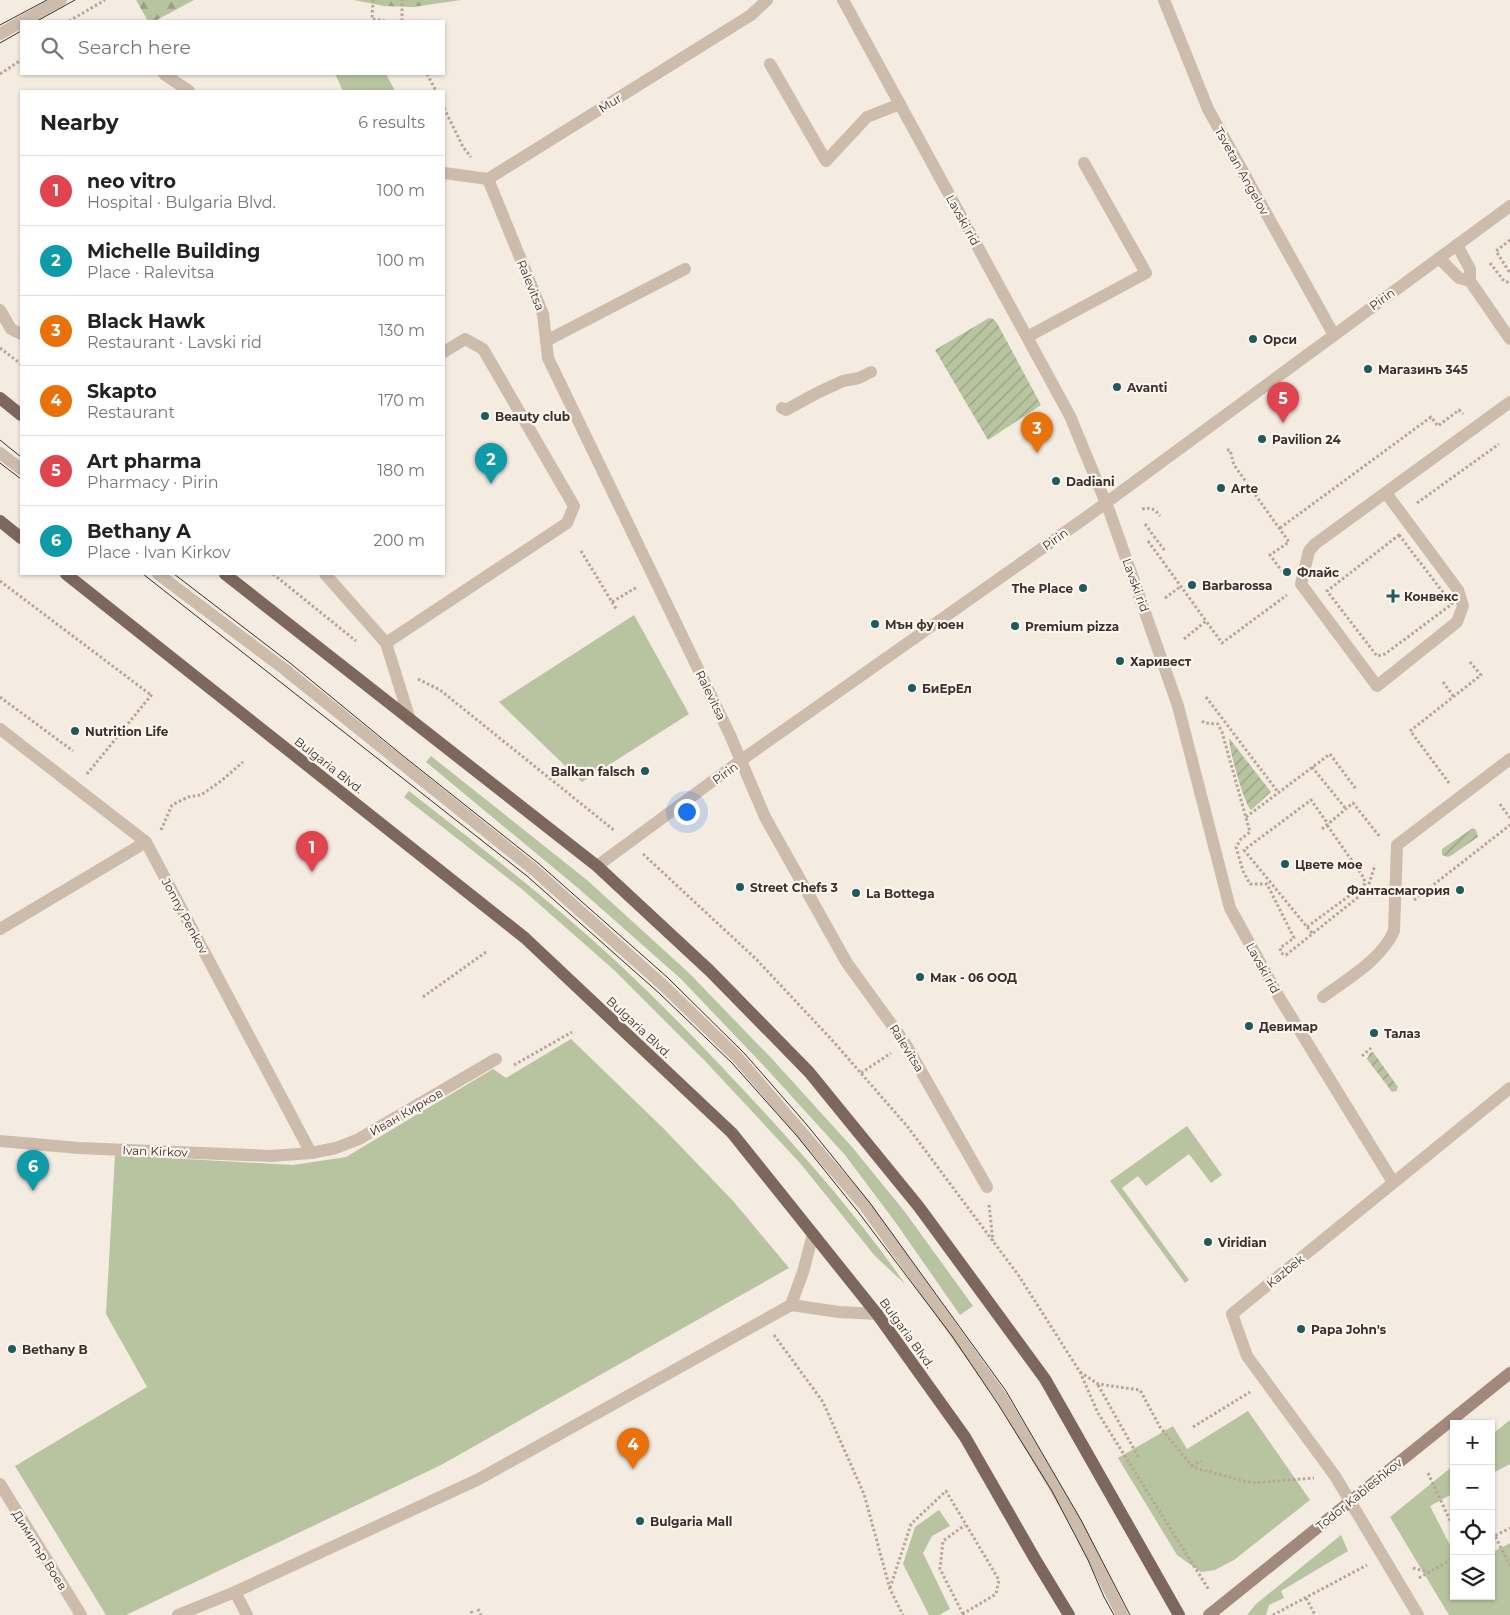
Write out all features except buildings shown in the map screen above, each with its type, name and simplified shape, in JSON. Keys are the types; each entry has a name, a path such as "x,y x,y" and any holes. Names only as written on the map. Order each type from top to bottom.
{"main road":[{"path":"0,398 20,414"},
{"path":"0,521 20,537"},
{"name":"Bulgaria Blvd.","path":"67,575 525,938 732,1133 877,1314 965,1437 1069,1615"},
{"path":"226,575 597,866 710,971 809,1072 919,1207 1045,1379 1179,1615"},
{"name":"Todor Kableshkov","path":"1214,1611 1510,1373"}],"street":[{"path":"26,20 61,0"},
{"name":"Mur","path":"488,179 751,15 767,0"},
{"name":"Lavski rid","path":"843,0 1070,416 1106,502 1178,706 1230,908 1280,997 1394,1182"},
{"name":"Tsvetan Angelov","path":"1164,0 1208,109 1334,335"},
{"path":"0,34 20,23"},
{"path":"770,64 826,160 867,118 900,104"},
{"path":"165,75 188,90"},
{"path":"1027,337 1146,273 1084,163"},
{"path":"445,173 488,179"},
{"name":"Ralevitsa","path":"488,179 543,314 548,358 730,735 765,818 847,963 906,1043 987,1186"},
{"name":"Pirin","path":"597,866 1106,502 1510,206"},
{"path":"1457,245 1470,269 1470,281 1510,339"},
{"path":"1439,258 1459,278 1470,281"},
{"path":"546,341 685,269"},
{"path":"0,310 12,328 20,333"},
{"path":"386,643 567,523 574,506 483,349 465,339 445,351"},
{"path":"782,408 786,410 843,381 858,378 871,372"},
{"path":"1386,494 1458,590 1463,606 1458,622 1377,686 1301,584 1312,547 1510,402"},
{"path":"0,453 20,468"},
{"path":"159,575 283,668 533,869 664,986 738,1058 864,1206 1002,1398 1072,1514 1122,1615"},
{"path":"326,575 386,643 410,720"},
{"name":"Jonny Penkov","path":"0,729 146,842 311,1152"},
{"path":"1323,997 1381,952 1389,942 1394,930 1398,846 1510,760"},
{"path":"0,929 146,842"},
{"name":"Иван Кирков","path":"311,1152 336,1148 359,1139 496,1059"},
{"name":"Kazbek","path":"1418,1615 1335,1476 1247,1356 1232,1314 1510,1088"},
{"name":"Ivan Kirkov","path":"0,1141 79,1148 271,1156 311,1152"},
{"path":"791,1305 803,1272 813,1234"},
{"path":"178,1615 235,1592 479,1479 791,1305 839,1312 877,1314"},
{"name":"Димитър Воев","path":"0,1484 81,1615"},
{"path":"235,1592 247,1615"}],"path":[{"path":"71,20 105,0"},
{"path":"374,0 372,19 379,20"},
{"path":"402,0 402,20"},
{"path":"0,74 20,61"},
{"path":"428,75 435,90"},
{"path":"445,110 463,147 488,179"},
{"path":"1510,240 1496,251 1510,273"},
{"path":"1492,266 1504,281 1510,283"},
{"path":"0,348 20,363"},
{"path":"1279,528 1431,417 1438,426 1459,410 1464,417"},
{"path":"1411,508 1499,444"},
{"path":"1227,450 1230,450 1234,465 1289,542"},
{"path":"1142,509 1151,508 1160,516"},
{"path":"1145,524 1165,551"},
{"path":"1399,535 1452,604 1385,654 1377,656 1327,591 1399,535"},
{"path":"1148,541 1222,642 1282,598"},
{"path":"581,551 617,610"},
{"path":"0,581 152,694 76,788"},
{"path":"1164,598 1180,586"},
{"path":"612,602 637,587"},
{"path":"1184,639 1206,621"},
{"path":"1460,798 1412,732 1481,675 1469,661"},
{"path":"1442,682 1454,697"},
{"path":"0,697 73,751"},
{"path":"1206,697 1278,792"},
{"path":"1200,717 1205,723 1218,724 1222,732 1246,817 1250,832 1241,839 1236,847 1243,870 1250,884 1266,884 1294,938 1280,948 1280,951 1286,955 1367,890"},
{"path":"1246,817 1330,754 1356,789"},
{"path":"180,801 201,795 243,762"},
{"path":"1312,767 1346,808"},
{"path":"1312,933 1244,850 1311,800 1365,882 1369,884"},
{"path":"1322,829 1353,803 1384,842"},
{"path":"1500,804 1510,818"},
{"path":"1412,902 1510,825"},
{"path":"1307,927 1365,884 1365,882"},
{"path":"423,997 486,952"},
{"path":"496,1059 508,1069 572,1032"},
{"path":"861,1073 906,1043"},
{"path":"1362,1056 1371,1048"},
{"path":"987,1186 993,1241"},
{"path":"763,1321 823,1402 864,1494 890,1589 903,1615"},
{"path":"1214,1611 1188,1554 1098,1413 1080,1372 1098,1384 1140,1390 1160,1427 1192,1466 1252,1483 1335,1476"},
{"path":"1098,1384 1139,1458"},
{"path":"1193,1427 1246,1395"},
{"path":"1192,1466 1202,1461"},
{"path":"1428,1473 1450,1520"},
{"path":"890,1589 911,1524 946,1491 999,1580 996,1594 962,1614 940,1569 943,1541 965,1525"},
{"path":"1510,1528 1496,1536 1510,1566"},
{"path":"1419,1578 1450,1560"},
{"path":"1412,1568 1429,1572"},
{"path":"1273,1615 1348,1575"},
{"path":"1306,1598 1316,1615"},
{"path":"478,1609 481,1615"}],"green space":[{"path":"136,0 194,0 157,20 147,20"},
{"path":"354,0 461,0 413,7 384,6"},
{"path":"335,75 387,75 394,90 343,90"},
{"path":"989,318 997,323 1041,405 988,440 935,350"},
{"path":"634,615 689,714 582,782 499,702"},
{"path":"1229,738 1271,792 1251,810 1237,776"},
{"path":"431,756 587,880 689,973 773,1060 852,1147 905,1212 973,1306 960,1315 896,1223 845,1155 681,979 578,888 426,762"},
{"path":"409,791 516,875 594,941 693,1036 764,1112 838,1196 905,1284 875,1256 800,1163 705,1061 614,970 523,890 404,797"},
{"path":"1473,828 1476,830 1478,837 1448,857 1442,855 1442,849"},
{"path":"571,1039 663,1128 734,1202 789,1268 441,1465 126,1615 106,1615 15,1466 147,1387 106,1314 115,1155 293,1165 346,1157 493,1069 506,1078"},
{"path":"1373,1052 1398,1087 1396,1091 1392,1092 1367,1059 1370,1053"},
{"path":"1187,1126 1222,1175 1211,1183 1189,1154 1146,1186 1138,1176 1122,1188 1189,1280 1185,1283 1110,1181"},
{"path":"1248,1411 1310,1500 1234,1560 1215,1570 1201,1572 1177,1555 1118,1458 1173,1426 1187,1449"},
{"path":"1510,1420 1510,1464 1495,1472 1495,1465 1495,1432"},
{"path":"1450,1468 1450,1495 1430,1506 1450,1545 1450,1600 1495,1600 1495,1551 1510,1543 1510,1615 1449,1615 1390,1517"},
{"path":"939,1510 950,1526 932,1536 923,1553 950,1609 939,1615 929,1615 903,1564 915,1527"},
{"path":"1341,1535 1348,1551 1281,1591 1284,1598 1269,1605 1266,1615 1247,1615 1256,1604"}],"tram line":[{"path":"0,25 47,0"},
{"path":"39,20 75,0"},
{"path":"0,43 20,32"},
{"path":"0,440 20,456"},
{"path":"0,463 20,478"},
{"path":"144,575 527,876 659,993 732,1063 797,1136 859,1213 952,1336 998,1404 1052,1491 1114,1615"},
{"path":"175,575 290,663 538,863 667,977 745,1054 807,1125 870,1203 1006,1391 1081,1520 1130,1615"}],"place":[{"name":"Орси","path":"1253,339"},
{"name":"Магазинъ 345","path":"1368,369"},
{"name":"Avanti","path":"1117,387"},
{"name":"Beauty club","path":"485,416"},
{"name":"Art pharma","path":"1283,423"},
{"name":"Pavilion 24","path":"1262,439"},
{"name":"Black Hawk","path":"1037,453"},
{"name":"Dadiani","path":"1056,481"},
{"name":"Michelle Building","path":"491,484"},
{"name":"Arte","path":"1221,488"},
{"name":"Флайс","path":"1287,572"},
{"name":"Barbarossa","path":"1192,585"},
{"name":"The Place","path":"1083,588"},
{"name":"Конвекс","path":"1393,596"},
{"name":"Мън фу юен","path":"875,624"},
{"name":"Premium pizza","path":"1015,626"},
{"name":"Харивест","path":"1120,661"},
{"name":"БиЕрЕл","path":"912,688"},
{"name":"Nutrition Life","path":"75,731"},
{"name":"Balkan falsch","path":"645,771"},
{"name":"Цвете мое","path":"1285,864"},
{"name":"neo vitro","path":"312,872"},
{"name":"Street Chefs 3","path":"740,887"},
{"name":"Фантасмагория","path":"1460,890"},
{"name":"La Bottega","path":"856,893"},
{"name":"Мак - 06 ООД","path":"920,977"},
{"name":"Девимар","path":"1249,1026"},
{"name":"Талаз","path":"1374,1033"},
{"name":"Bethany A","path":"33,1191"},
{"name":"Viridian","path":"1208,1242"},
{"name":"Papa John's","path":"1301,1329"},
{"name":"Bethany B","path":"12,1349"},
{"name":"Skapto","path":"633,1469"},
{"name":"Bulgaria Mall","path":"640,1521"}]}
